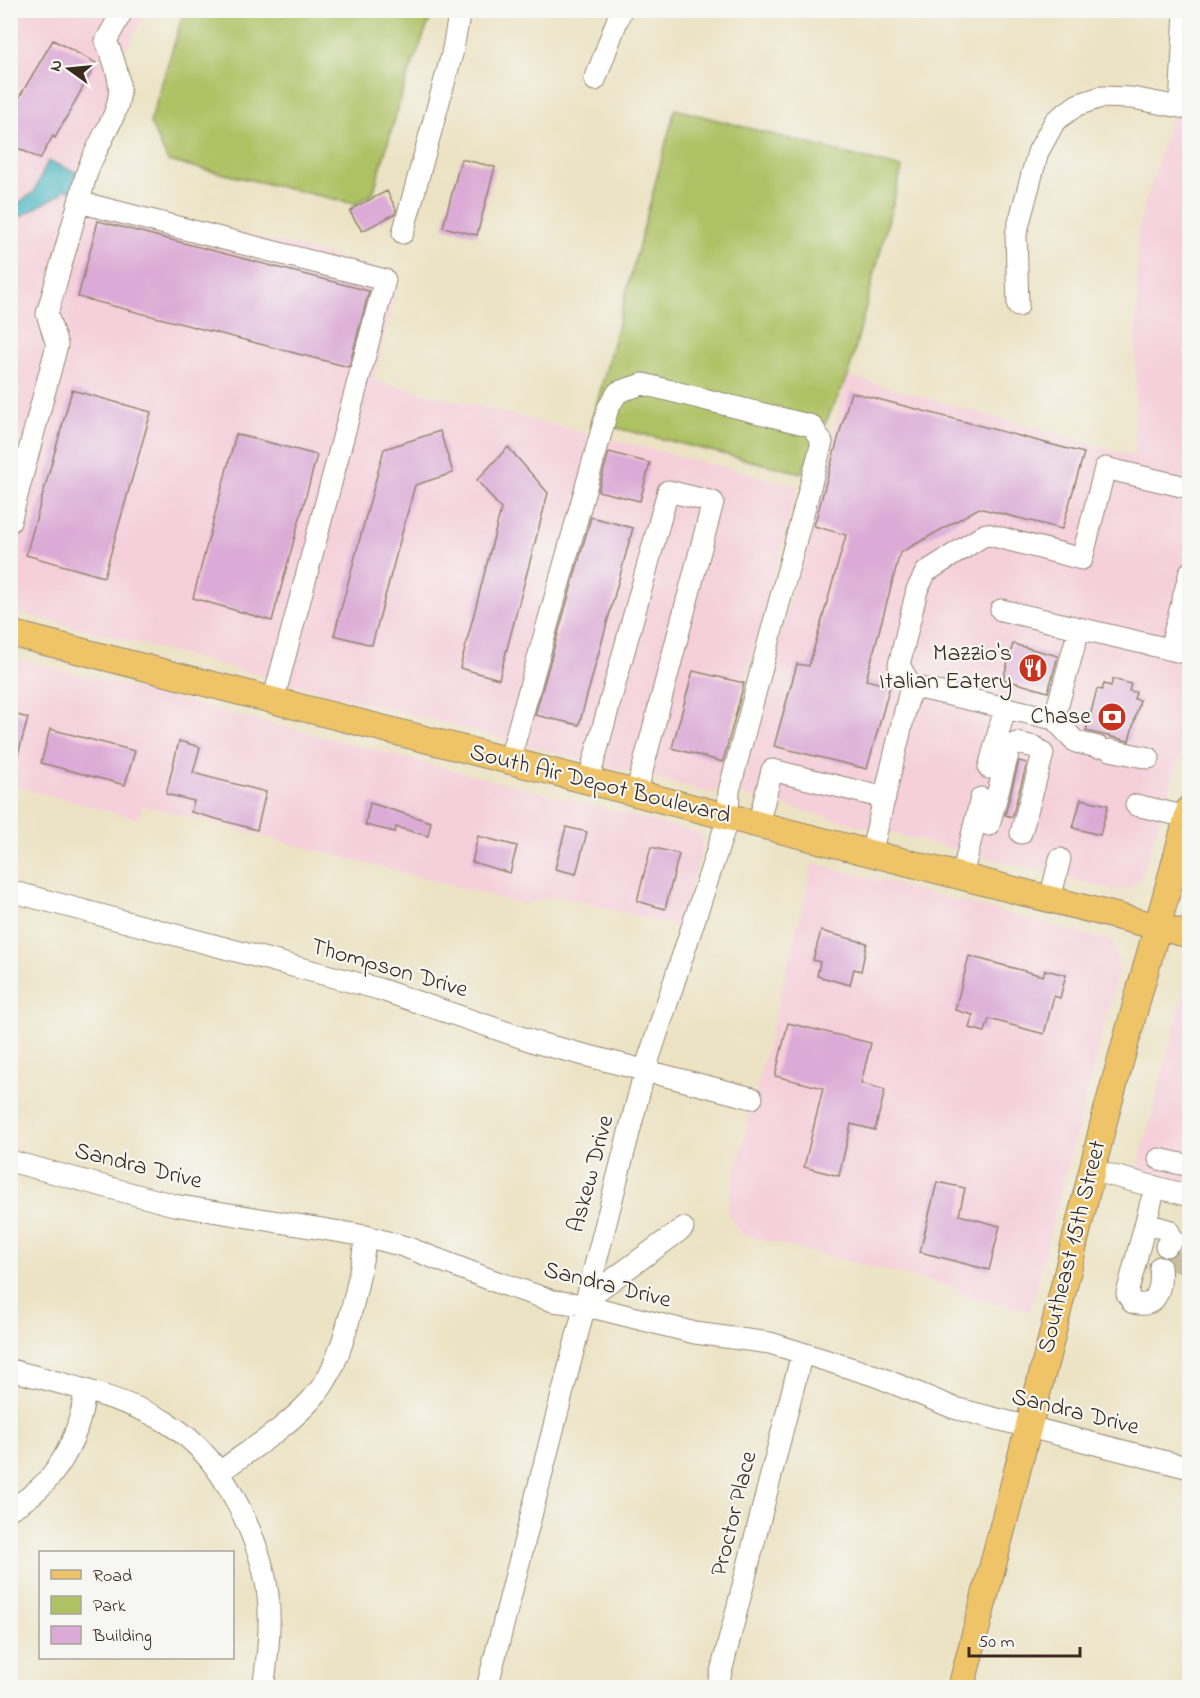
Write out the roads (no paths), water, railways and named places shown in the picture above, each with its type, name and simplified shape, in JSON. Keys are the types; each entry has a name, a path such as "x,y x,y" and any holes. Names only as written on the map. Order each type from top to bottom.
{"main road":[{"name":"South Air Depot Boulevard","path":"10,633 1190,935"},
{"name":"Southeast 15th Street","path":"961,1688 1050,1344 1091,1170 1155,926 1188,812"}],"street":[{"path":"10,522 57,345 47,314 91,162 117,112 120,83 116,64 106,41 123,10"},
{"path":"404,232 452,54 460,10"},
{"path":"596,80 621,10"},
{"path":"1018,306 1016,234 1038,152 1055,121 1077,105 1101,97 1132,98 1185,108 1185,10"},
{"path":"79,202 385,280 273,701"},
{"name":"Askew Drive","path":"487,1688 645,1070 728,818 729,791 822,442 812,426 798,420 643,384 618,392 608,408 509,762"},
{"path":"871,854 911,686 899,665 917,590 926,572 986,534 1082,559 1105,468 1190,488"},
{"path":"588,782 668,491 713,502 636,794"},
{"path":"1001,610 1180,651 1190,572"},
{"path":"1054,719 1079,629"},
{"path":"911,686 1054,719 1076,742 1149,758"},
{"path":"962,876 1005,708"},
{"path":"988,825 1010,747 1016,743 1035,747 1043,754 1021,833"},
{"path":"758,825 772,770 885,798"},
{"path":"1136,805 1188,812"},
{"path":"1050,899 1060,860"},
{"name":"Thompson Drive","path":"10,891 379,989 538,1043 752,1098"},
{"path":"1159,1159 1190,1166"},
{"name":"Sandra Drive","path":"10,1161 174,1205 366,1236 406,1247 553,1301 585,1302 695,1333 770,1342 876,1376 954,1408 1190,1468"},
{"path":"1091,1170 1190,1196"},
{"path":"1155,1187 1127,1294 1133,1303 1148,1305 1153,1301 1165,1274"},
{"path":"1147,1224 1168,1230 1172,1245"},
{"path":"585,1302 683,1228"},
{"path":"221,1471 297,1415 320,1391 333,1366 342,1338 362,1264 366,1236"},
{"name":"Proctor Place","path":"717,1688 802,1353"},
{"path":"10,1370 106,1397 166,1422 200,1449 221,1471 256,1540 266,1573 270,1644 263,1688"},
{"path":"10,1509 21,1503 61,1466 73,1444 82,1414 85,1391"}],"water":[{"path":"48,161 76,172 71,191 65,189 61,194 11,222 11,208 34,192"}],"tunnel":[{"path":"1172,1271 1178,1249"}],"place":[{"name":"Mazzio's Italian Eatery","path":"1033,668"},
{"name":"Chase","path":"1112,717"}]}
